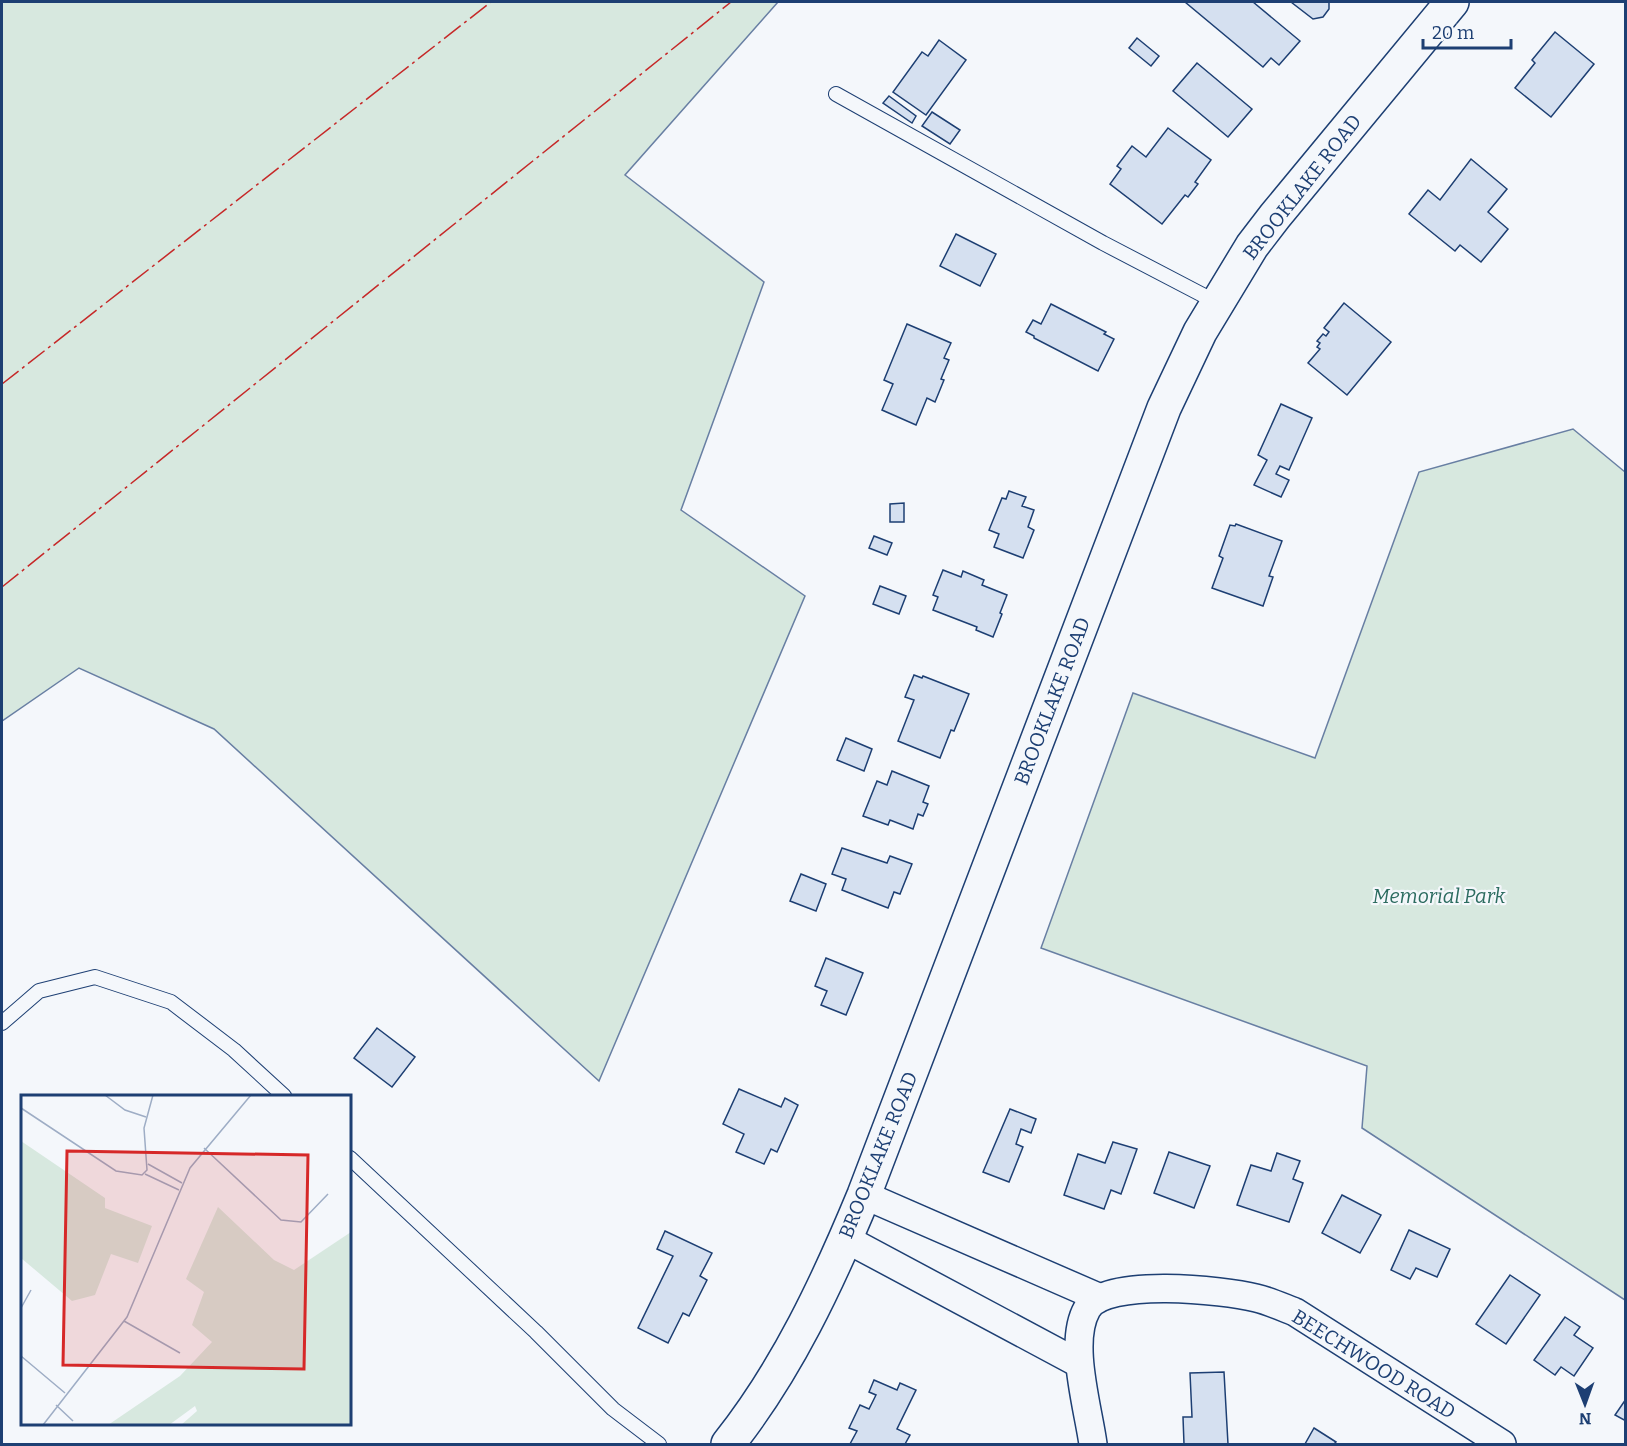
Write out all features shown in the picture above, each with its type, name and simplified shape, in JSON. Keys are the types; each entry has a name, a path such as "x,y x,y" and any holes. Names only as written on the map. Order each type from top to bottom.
{"street":[{"name":"BROOKLAKE ROAD","path":"728,1444 754,1411 796,1341 846,1239 1164,408 1200,332 1252,246 1452,2"},
{"path":"864,1195 1098,1297 1088,1308 1082,1323 1078,1363 1093,1444"},
{"path":"846,1239 1078,1363"},
{"name":"BEECHWOOD ROAD","path":"1098,1297 1119,1291 1148,1289 1212,1291 1257,1298 1295,1312 1502,1444"}],"lane":[{"path":"836,94 1093,237 1218,303"},
{"path":"2,1023 39,991 95,977 171,1002 234,1050 283,1095"},
{"path":"351,1159 536,1332 613,1409 659,1444"}],"green space":[{"path":"2,2 778,2 625,175 764,282 681,510 805,596 599,1081 214,729 79,668 2,721"},
{"name":"Memorial Park","path":"1573,429 1625,472 1625,1300 1362,1128 1367,1066 1041,948 1133,693 1315,758 1419,472"}],"building":[{"path":"1185,2 1253,2 1300,41 1279,65 1271,58 1263,67"},
{"path":"1291,2 1329,2 1329,9 1323,17 1313,19"},
{"path":"1555,32 1594,64 1551,117 1515,88 1535,63 1532,60"},
{"path":"1137,38 1159,56 1151,66 1129,48"},
{"path":"939,40 966,60 926,115 893,92 922,52 928,56"},
{"path":"1197,63 1252,109 1228,137 1173,91"},
{"path":"889,96 916,116 912,123 883,103"},
{"path":"932,112 960,130 950,144 922,126"},
{"path":"1168,128 1211,160 1195,182 1198,184 1188,197 1185,195 1162,224 1110,184 1121,169 1117,166 1132,146 1146,157"},
{"path":"1471,159 1507,189 1488,212 1508,229 1481,262 1460,245 1455,251 1409,214 1428,190 1440,200"},
{"path":"956,234 996,254 980,286 940,266"},
{"path":"1344,303 1391,342 1347,395 1308,363 1320,349 1317,347 1320,343 1317,341 1323,334 1326,336 1329,332 1324,328"},
{"path":"1051,304 1106,332 1104,334 1114,339 1098,371 1026,332 1033,320 1041,324"},
{"path":"907,324 951,343 944,358 949,360 941,379 944,380 935,402 927,398 916,425 882,410 893,384 884,380"},
{"path":"1281,404 1312,418 1289,470 1280,466 1276,474 1289,480 1281,497 1254,485 1267,460 1258,455"},
{"path":"1009,491 1026,497 1022,506 1034,510 1028,527 1034,530 1023,558 994,547 999,534 989,530 1002,498 1006,499"},
{"path":"904,503 904,522 890,522 890,504"},
{"path":"1236,524 1282,541 1269,576 1273,577 1263,606 1212,588 1223,558 1219,556 1230,525 1235,526"},
{"path":"874,536 892,543 887,555 869,548"},
{"path":"943,570 961,577 963,571 984,580 982,585 1007,595 993,637 976,630 977,627 933,610 938,597 933,595"},
{"path":"880,586 906,596 899,614 873,604"},
{"path":"914,675 922,678 923,676 969,694 940,758 898,741 914,700 905,697"},
{"path":"846,738 872,749 864,771 837,760"},
{"path":"892,771 929,786 923,802 928,804 923,816 918,814 913,829 890,820 888,825 863,816 877,781 887,785"},
{"path":"842,848 887,863 890,856 912,864 900,894 894,892 888,908 842,890 846,879 832,874"},
{"path":"801,874 826,884 816,911 790,901"},
{"path":"826,958 863,973 846,1015 821,1005 827,991 815,986"},
{"path":"377,1028 415,1057 392,1087 354,1058"},
{"path":"739,1089 781,1107 785,1098 798,1105 777,1152 771,1149 764,1164 736,1152 744,1134 723,1124"},
{"path":"1010,1109 1036,1119 1031,1133 1021,1129 1016,1144 1023,1147 1009,1182 983,1172"},
{"path":"1113,1142 1137,1149 1121,1194 1111,1190 1104,1209 1064,1195 1078,1154 1105,1163"},
{"path":"1169,1152 1210,1166 1194,1208 1154,1193"},
{"path":"1277,1153 1300,1161 1293,1179 1303,1183 1289,1222 1237,1205 1251,1165 1271,1171"},
{"path":"1342,1195 1381,1215 1360,1253 1322,1233"},
{"path":"1409,1230 1450,1249 1437,1277 1416,1268 1410,1279 1391,1270"},
{"path":"665,1231 712,1253 700,1276 707,1280 689,1316 683,1313 668,1343 638,1328 673,1256 657,1249"},
{"path":"1510,1275 1540,1295 1506,1344 1476,1324"},
{"path":"1565,1317 1580,1327 1574,1335 1593,1348 1574,1376 1561,1367 1555,1375 1534,1360"},
{"path":"1224,1372 1228,1444 1184,1444 1183,1417 1192,1417 1190,1373"},
{"path":"874,1380 897,1390 900,1383 916,1390 897,1429 910,1435 905,1444 850,1444 857,1431 849,1428 860,1405 869,1409 876,1395 869,1392"},
{"path":"1626,1399 1626,1421 1615,1415"},
{"path":"1314,1428 1336,1442 1334,1444 1305,1444"}],"power":[{"path":"2,384 491,2"},
{"path":"2,587 731,2"}]}
